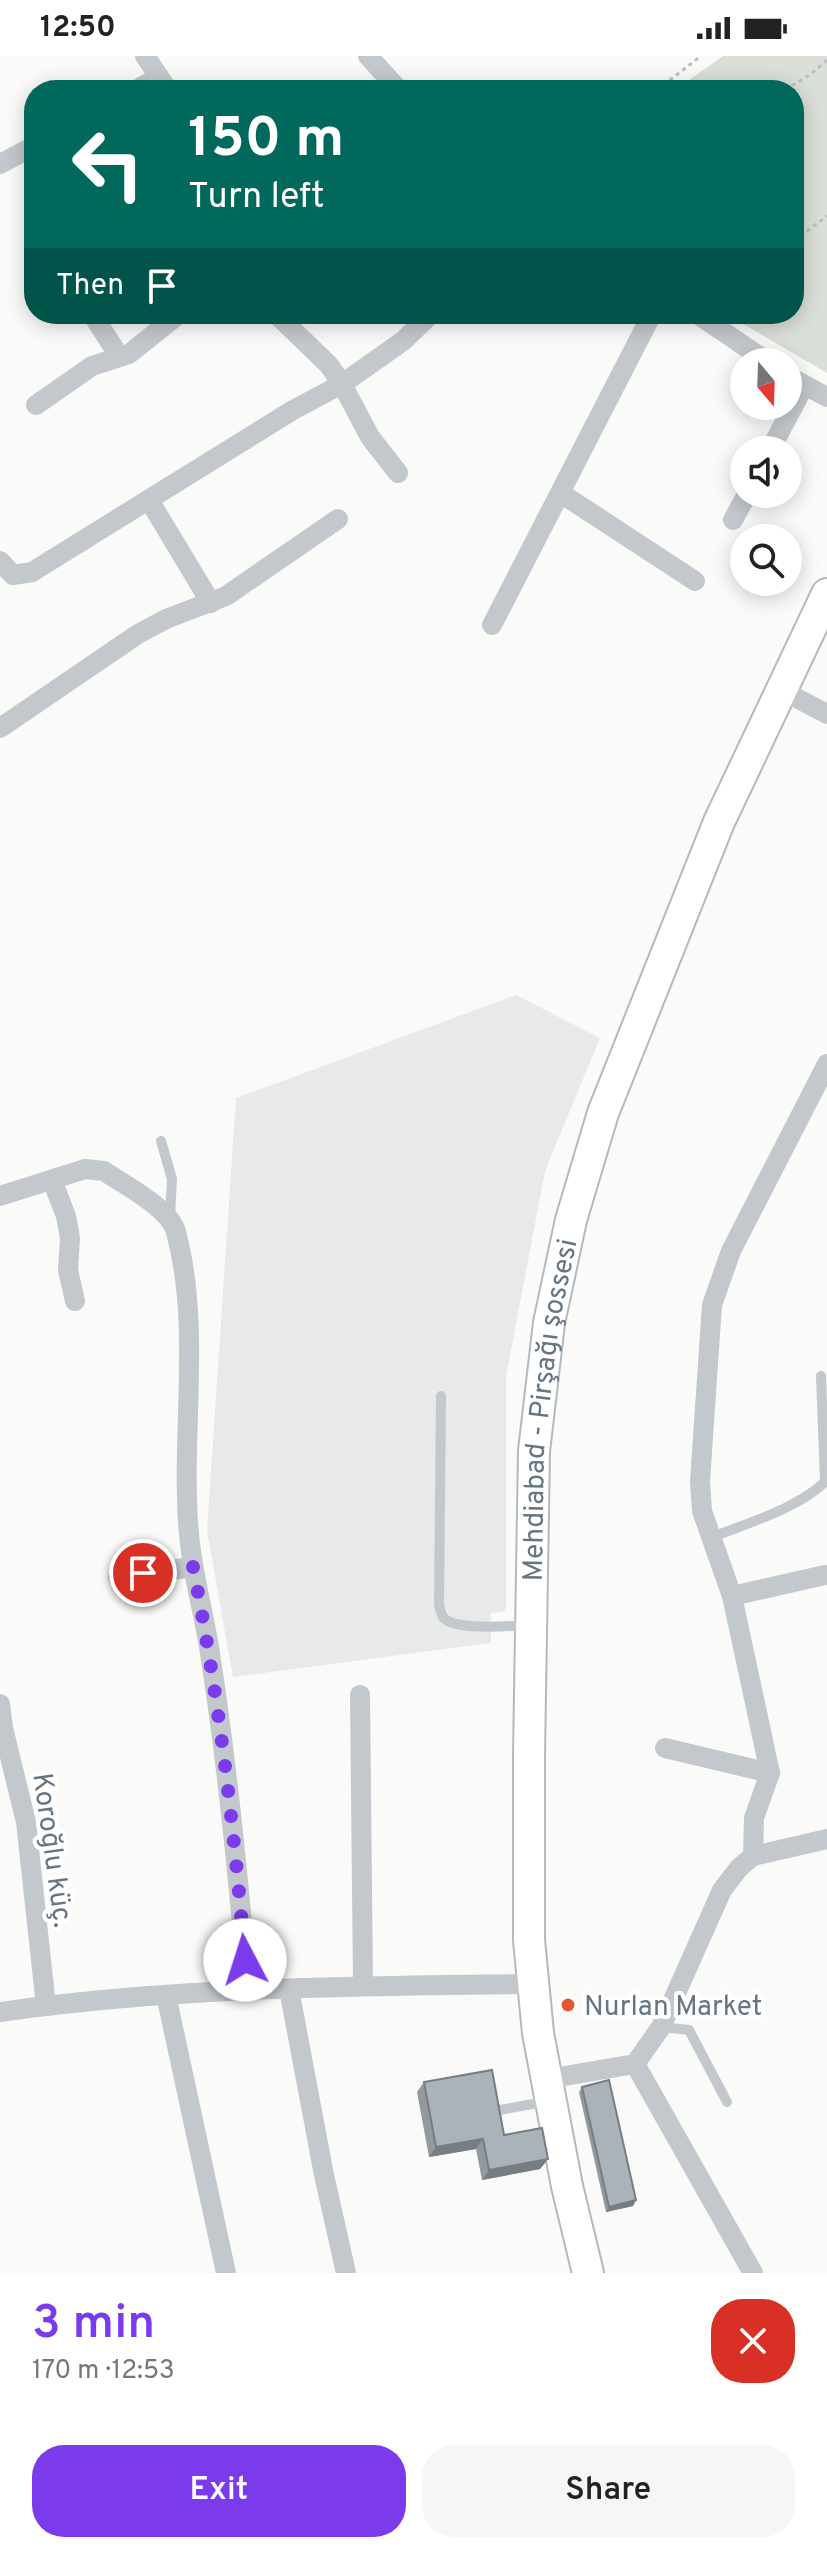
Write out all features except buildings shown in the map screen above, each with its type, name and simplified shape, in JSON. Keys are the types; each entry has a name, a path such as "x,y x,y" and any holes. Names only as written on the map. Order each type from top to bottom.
{"main road":[{"name":"Mehdiabad - Pirşağı şossesi","path":"588,2273 567,2186 532,1984 529,1876 531,1625 534,1451 538,1406 558,1277 579,1188 603,1113 685,902 827,594"}],"street":[{"path":"145,56 161,80"},
{"path":"368,56 390,80"},
{"path":"0,164 24,151"},
{"path":"98,324 119,356"},
{"path":"36,405 92,366 141,346 167,324"},
{"path":"286,324 329,365 370,437 398,473"},
{"path":"0,561 13,575 32,572 293,410 342,384 403,341 421,324"},
{"path":"492,625 647,324"},
{"path":"712,324 747,348"},
{"path":"802,384 827,397"},
{"path":"562,494 695,581"},
{"path":"149,500 211,603"},
{"path":"733,520 739,508"},
{"path":"0,728 138,634 166,619 211,603 250,582 338,519"},
{"path":"781,690 827,714"},
{"path":"753,1856 754,1818 770,1773 732,1596 702,1511 700,1481 712,1305 731,1251 820,1093 827,1064"},
{"path":"0,1196 85,1169 104,1171 170,1218 176,1231 187,1305 188,1515 193,1567 209,1646 230,1809 248,1990"},
{"path":"52,1180 66,1216 70,1238 68,1270 75,1301"},
{"path":"118,1577 193,1567"},
{"path":"732,1596 825,1575"},
{"path":"360,1695 363,1986"},
{"name":"Koroğlu küç.","path":"0,1704 7,1771 26,1822 46,2006"},
{"path":"665,1748 770,1773"},
{"path":"549,2090 635,2064 661,2027 722,1890 739,1868 753,1856 827,1839"},
{"path":"0,2012 248,1990 532,1984"},
{"path":"289,1989 346,2273"},
{"path":"166,1995 226,2273"},
{"path":"635,2064 753,2273"}],"lane":[{"path":"161,1141 172,1179 170,1218"},
{"path":"710,1538 780,1510 825,1482 821,1376"},
{"path":"441,1396 439,1605 443,1618 451,1623 491,1627 531,1625"},
{"path":"661,2027 689,2030 727,2102"},
{"path":"500,2110 549,2090"}],"path":[{"path":"670,80 701,56"},
{"path":"801,80 827,60"},
{"path":"804,233 827,216"}],"shaded area":[{"path":"723,56 827,56 827,373 802,358 802,348 784,348 743,324 804,324 804,80 689,80"},
{"path":"516,995 600,1038 545,1171 506,1377 506,1611 491,1613 491,1643 233,1677 207,1531 236,1098"}],"place":[{"name":"Nurlan Market","path":"568,2005"}],"route":[{"path":"143,1573 193,1567 209,1646 234,1839 245,1960"}]}
